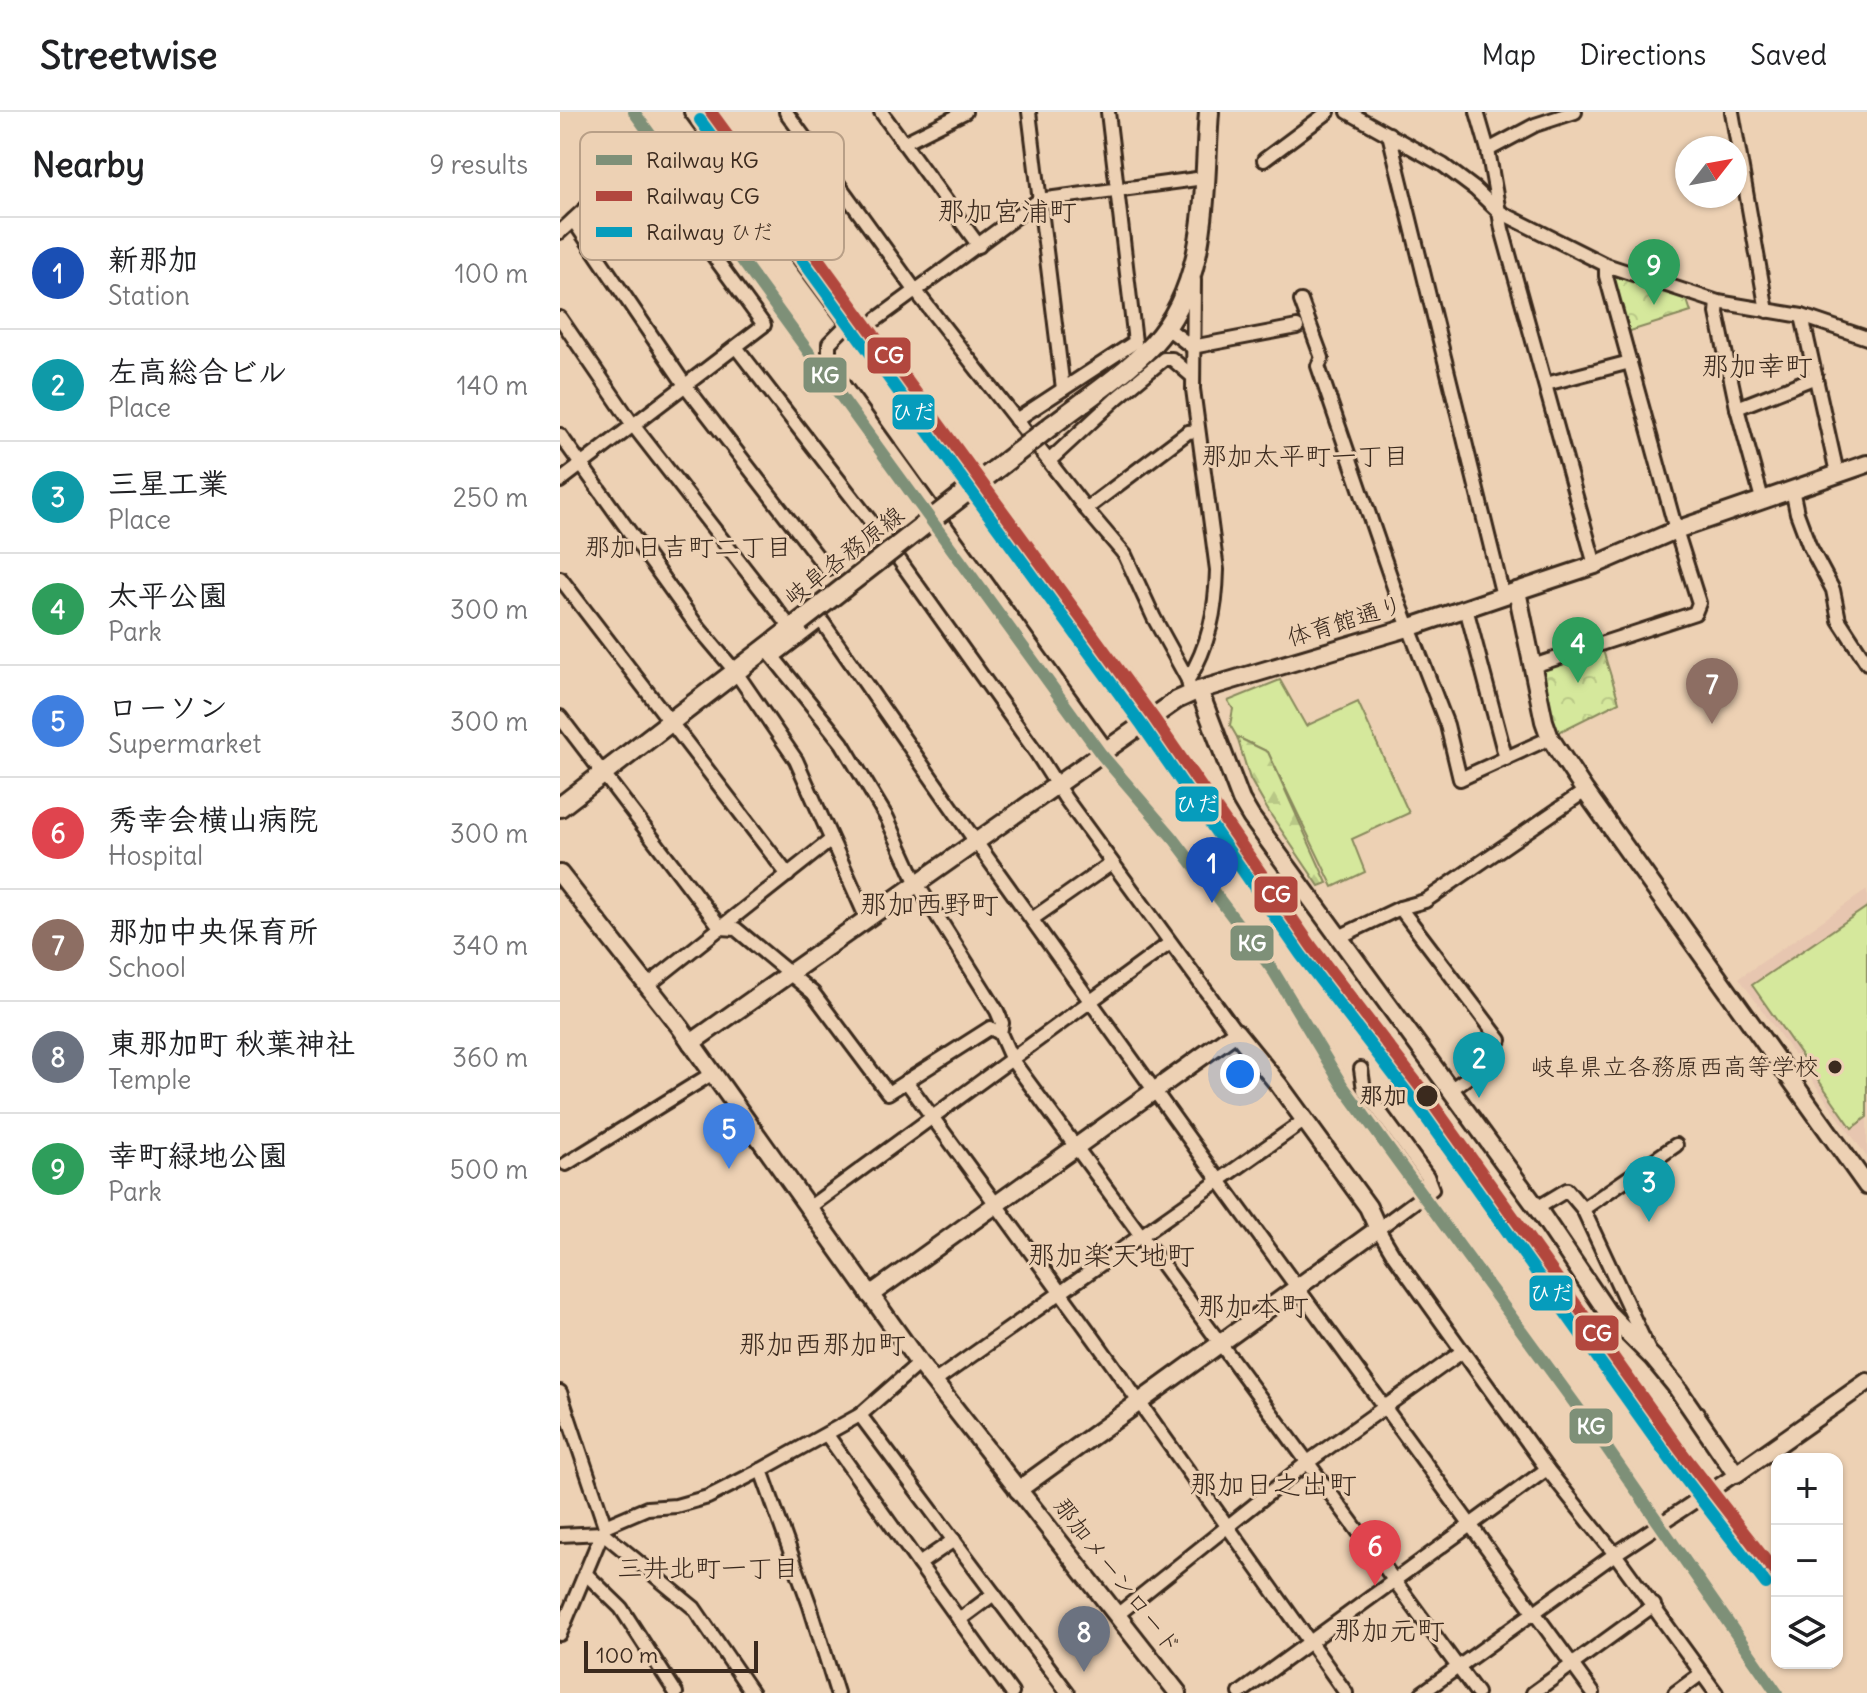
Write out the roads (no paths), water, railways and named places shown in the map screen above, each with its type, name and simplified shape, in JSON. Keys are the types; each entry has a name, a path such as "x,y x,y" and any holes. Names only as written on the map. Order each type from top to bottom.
{"main road":[{"name":"岐阜各務原線","path":"560,807 735,671 769,652 795,625 1134,361 1166,327 1194,274 1209,112"}],"street":[{"path":"691,112 706,132"},
{"path":"786,112 800,132"},
{"path":"881,112 979,246"},
{"path":"903,143 965,112"},
{"path":"1029,112 1063,389"},
{"path":"1016,420 1135,342 1108,112"},
{"path":"1264,160 1328,112"},
{"path":"1348,112 1443,165 1498,211 1606,265 1718,302 1802,316 1867,338"},
{"path":"1477,112 1488,150 1498,211 1595,565 1676,530 1867,464"},
{"path":"1488,150 1535,125 1575,112"},
{"path":"1732,112 1767,311"},
{"path":"1389,134 1550,738 1867,1186"},
{"path":"877,319 1039,200 1204,178"},
{"path":"844,192 915,290 1125,555 1154,618 1192,688 1241,800 1537,1208 1608,1313 1675,1385 1736,1474"},
{"path":"560,232 580,214"},
{"path":"573,220 580,230"},
{"path":"600,260 685,385 827,569"},
{"path":"560,481 764,325 716,260"},
{"path":"801,260 845,320 845,327 829,343 829,365 1107,750"},
{"path":"1533,666 1695,613 1699,603 1606,276 1606,265"},
{"path":"1192,688 1210,634 1217,570 1193,377 1194,274"},
{"path":"1301,301 1322,358 1318,366 1398,599 1447,725 1460,779 1550,738"},
{"path":"1718,302 1717,313 1737,408 1762,499"},
{"path":"1802,316 1837,473"},
{"path":"560,318 633,425 795,625"},
{"path":"1166,327 1192,347 1297,327"},
{"path":"736,347 885,540 1112,863 1368,1207 1393,1254 1547,1469 1654,1605 1716,1693"},
{"path":"1049,461 1164,359 1172,359 1193,377"},
{"path":"1546,384 1630,362"},
{"path":"1737,408 1816,377"},
{"path":"1086,509 1188,432 1198,431"},
{"path":"560,435 697,626 735,671 796,760 867,919"},
{"path":"1792,489 1809,545 1833,590 1839,620 1867,663"},
{"name":"体育館通り","path":"691,1043 1192,688 1411,627 1595,565"},
{"path":"560,578 788,875"},
{"path":"1466,608 1506,759"},
{"path":"1477,1693 1012,1060 1000,1033 1002,1023 997,1011 917,884 887,818 842,743 769,652 821,620 1218,1179 1593,1693"},
{"path":"560,717 721,928 736,929 813,993 888,1093 990,1028 1000,1033"},
{"path":"1339,937 1400,908 1425,901 1585,791"},
{"path":"647,986 831,840"},
{"path":"1032,919 1112,863"},
{"path":"560,874 691,1043 807,1209 1170,943"},
{"path":"1400,908 1500,1040 1473,1060 1471,1067 1474,1073 1450,1090"},
{"path":"870,1295 1236,1032"},
{"path":"1018,1490 1432,1189 1427,1176 1364,1090 1361,1069"},
{"path":"566,1164 713,1073"},
{"path":"906,1081 1346,1693"},
{"path":"934,1382 1305,1120"},
{"path":"1583,1209 1676,1145"},
{"path":"1537,1208 1567,1190 1583,1209 1653,1358"},
{"name":"那加メーンロード","path":"807,1209 919,1363 1178,1693"},
{"path":"1117,1615 1308,1462 1463,1351"},
{"path":"560,1535 604,1530 647,1508 676,1506 708,1497 860,1415 919,1363"},
{"path":"1422,1693 1615,1554 1867,1382"},
{"path":"560,1392 604,1530 694,1608 752,1693"},
{"path":"860,1415 1068,1693"},
{"path":"827,1435 1012,1693"},
{"path":"1240,1693 1547,1469"},
{"path":"761,1470 810,1606 837,1693"},
{"path":"560,1634 604,1530"},
{"path":"919,1564 954,1540"},
{"path":"586,1574 621,1608 676,1693"},
{"path":"959,1620 994,1594"},
{"path":"1533,1693 1654,1605"},
{"path":"1675,1693 1702,1673"}],"rail line":[{"name":"KG","path":"634,112 649,132"},
{"name":"CG","path":"711,112 726,132"},
{"name":"ひだ","path":"700,120 709,132"},
{"name":"KG","path":"742,260 1101,754 1174,839 1274,972 1342,1085 1597,1434 1777,1693"},
{"name":"ひだ","path":"802,260 1142,725 1301,955 1416,1104 1669,1458 1766,1584"},
{"name":"CG","path":"819,260 1153,717 1312,947 1427,1096 1680,1450 1771,1567"}],"place":[{"name":"幸町緑地公園","path":"1654,305"},
{"name":"太平公園","path":"1578,683"},
{"name":"那加中央保育所","path":"1712,724"},
{"name":"新那加","path":"1212,903"},
{"name":"岐阜県立各務原西高等学校","path":"1835,1067"},
{"name":"那加","path":"1427,1096"},
{"name":"左高総合ビル","path":"1479,1098"},
{"name":"ローソン","path":"729,1169"},
{"name":"三星工業","path":"1649,1222"},
{"name":"秀幸会横山病院","path":"1375,1586"},
{"name":"東那加町 秋葉神社","path":"1084,1672"}],"district":[{"name":"那加宮浦町","path":"1007,211"},
{"name":"那加幸町","path":"1757,366"},
{"name":"那加太平町一丁目","path":"1305,456"},
{"name":"那加日吉町二丁目","path":"688,547"},
{"name":"那加西野町","path":"929,904"},
{"name":"那加楽天地町","path":"1111,1255"},
{"name":"那加本町","path":"1253,1306"},
{"name":"那加西那加町","path":"822,1344"},
{"name":"那加日之出町","path":"1273,1484"},
{"name":"三井北町一丁目","path":"708,1568"},
{"name":"那加元町","path":"1389,1630"}]}
